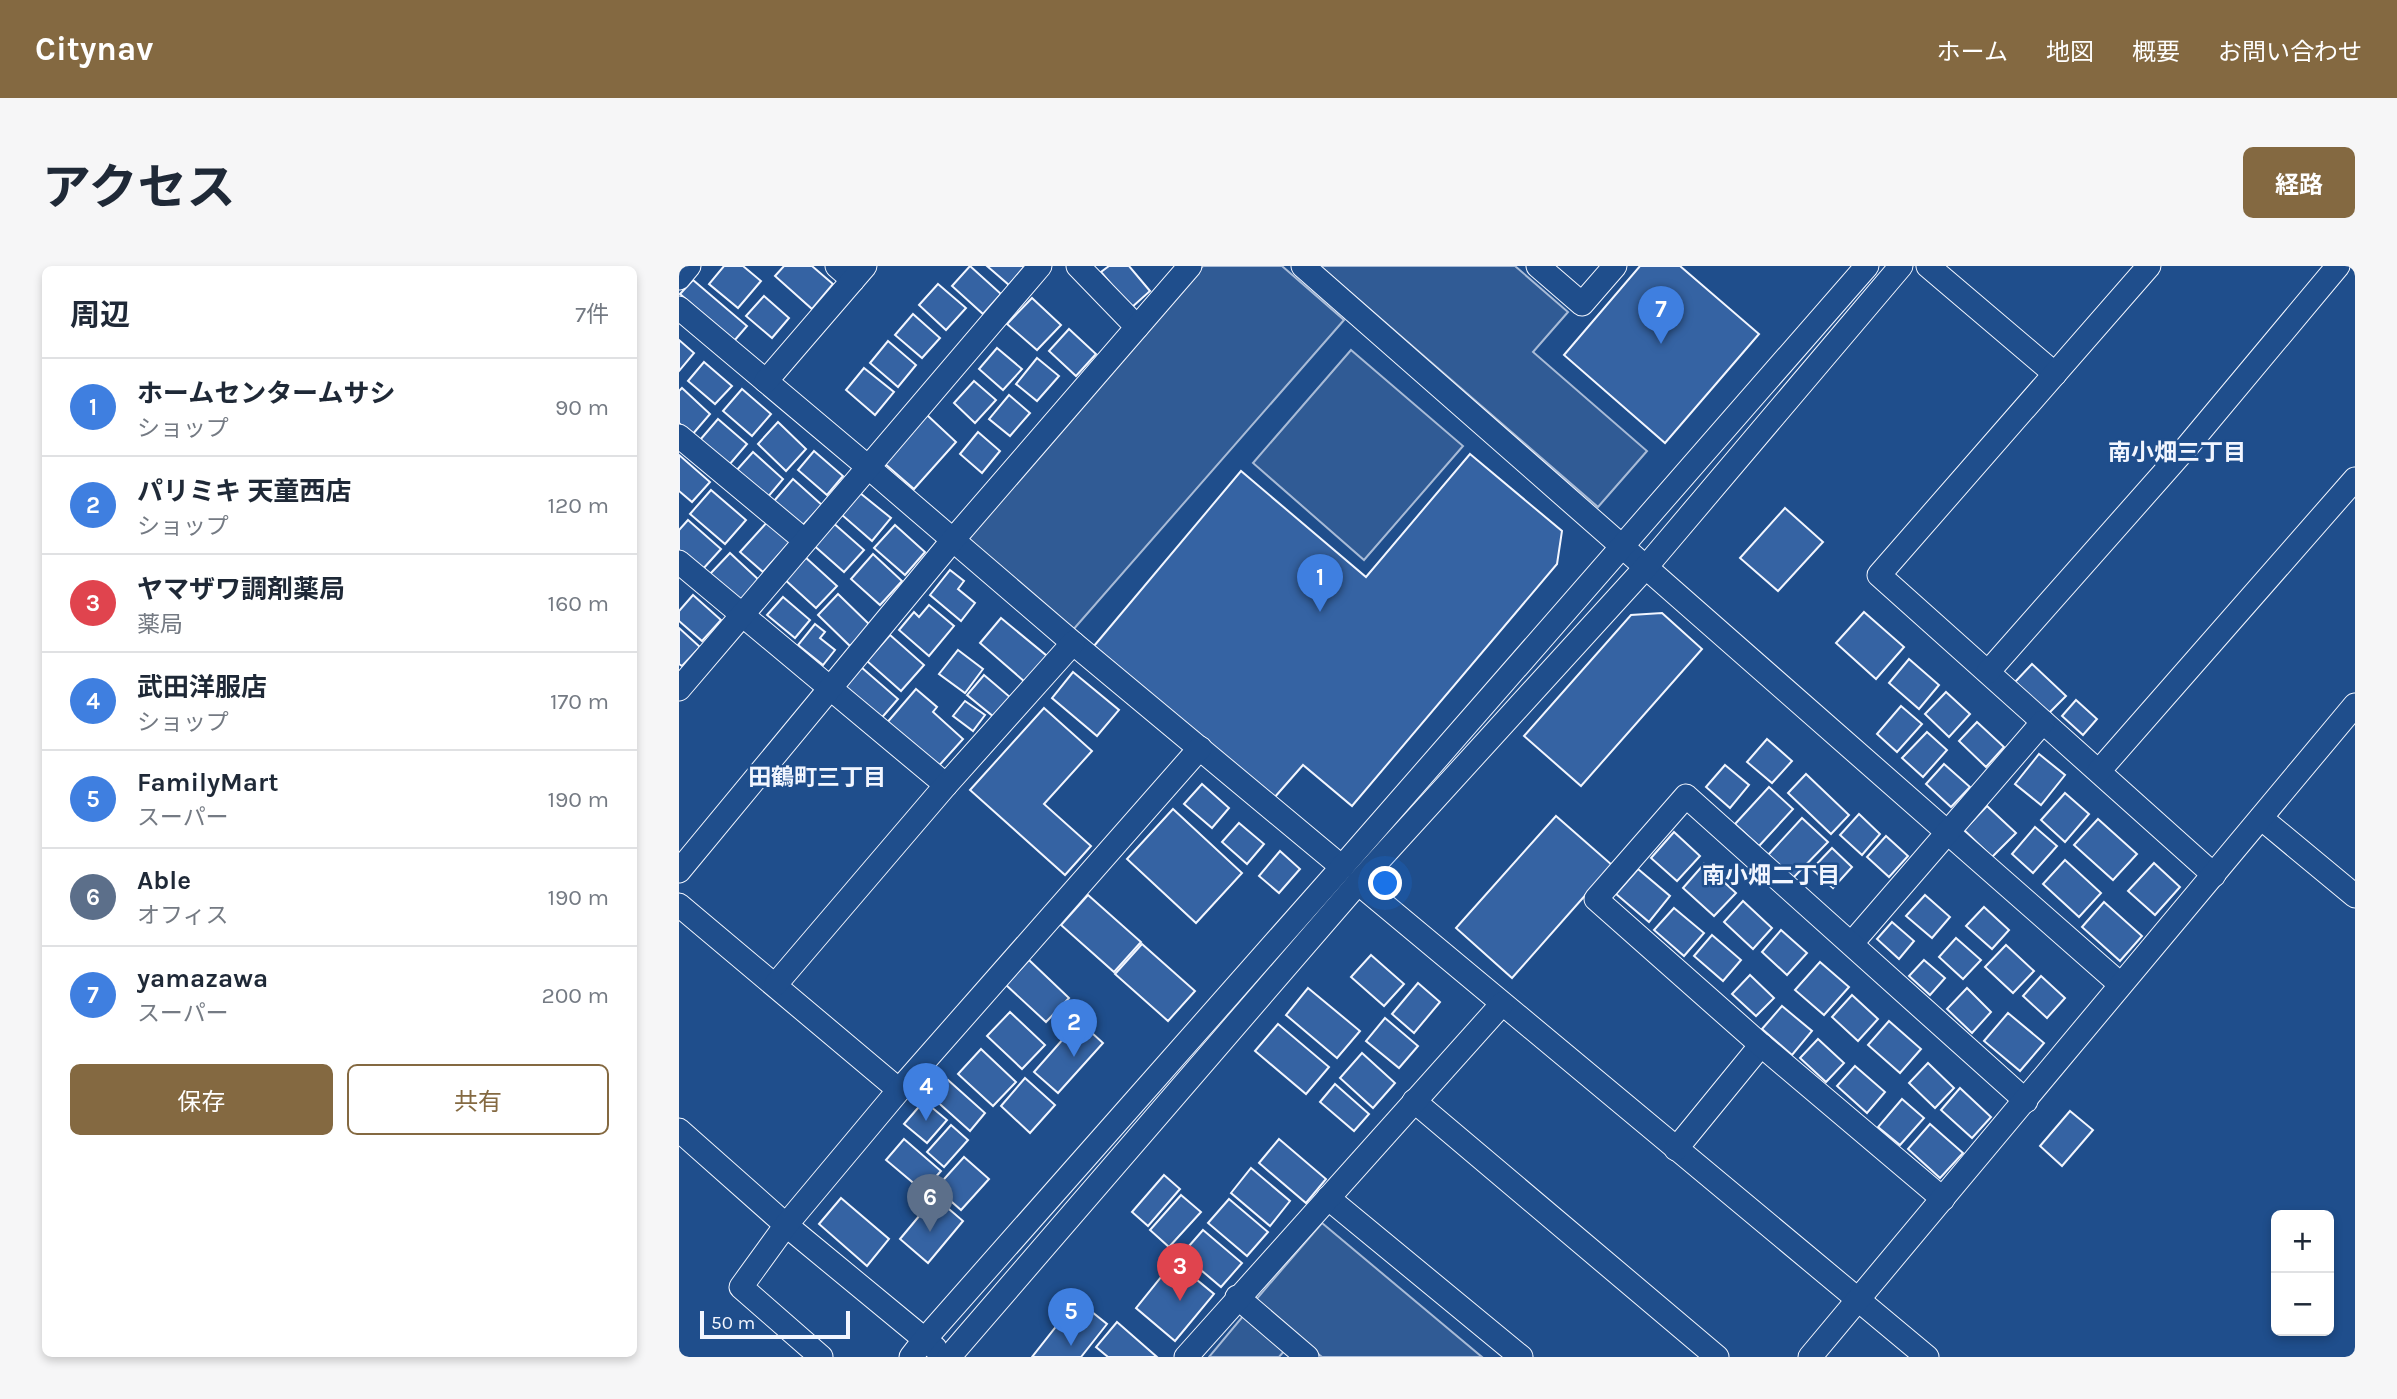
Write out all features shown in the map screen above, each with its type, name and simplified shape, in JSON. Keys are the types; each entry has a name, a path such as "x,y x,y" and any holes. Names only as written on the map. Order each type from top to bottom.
{"street":[{"path":"679,278 689,266"},
{"path":"682,680 741,615 1040,266"},
{"path":"1078,266 1137,327"},
{"path":"679,871 952,541 1190,266"},
{"path":"1303,266 2120,984"},
{"path":"1538,266 1582,304 1615,266"},
{"path":"679,1130 918,1348 948,1357 1622,547 1867,266"},
{"path":"918,1348 1350,875 1646,567 1901,266"},
{"path":"1928,266 2055,374"},
{"path":"2149,266 1879,575 2214,875"},
{"path":"1988,672 2186,448 2338,266"},
{"path":"2346,266 2355,274"},
{"path":"766,381 852,271"},
{"path":"679,308 1502,1004 1927,1357"},
{"path":"679,436 804,540"},
{"path":"2099,771 2355,479"},
{"path":"679,562 946,785"},
{"path":"776,984 946,785 1073,643"},
{"path":"1810,1357 2355,705"},
{"path":"1851,943 2043,723"},
{"path":"811,1354 763,1319 741,1287 786,1226 899,1090 1200,748"},
{"path":"1943,1199 1761,1045 1596,899 1686,796 2026,1101"},
{"path":"2261,818 2355,895"},
{"path":"679,905 899,1090"},
{"path":"1185,1357 1502,1004"},
{"path":"1676,1149 1761,1045"},
{"path":"1415,1101 1717,1357"},
{"path":"1328,1198 1521,1357"},
{"path":"1237,1297 1304,1354"}],"shaded area":[{"path":"1203,266 1282,266 1344,320 1072,631 965,538"},
{"path":"1320,266 1515,266 1568,312 1533,352 1647,451 1598,507"},
{"path":"1351,350 1463,446 1364,560 1253,463"},
{"path":"1322,1223 1482,1357 1322,1357 1254,1302"},
{"path":"1244,1315 1286,1349 1279,1357 1209,1357"}],"building":[{"path":"724,266 743,266 761,281 738,308 709,284"},
{"path":"784,266 812,266 833,284 812,309 775,276"},
{"path":"970,266 1001,294 983,314 952,286"},
{"path":"987,266 1025,266 1009,285"},
{"path":"1109,266 1129,266 1150,291 1131,308 1101,272"},
{"path":"1640,266 1680,266 1759,334 1665,443 1564,355"},
{"path":"693,280 747,326 734,341 680,294"},
{"path":"938,284 966,308 946,330 919,305"},
{"path":"764,296 789,318 772,338 746,316"},
{"path":"1032,298 1061,325 1037,350 1007,324"},
{"path":"913,314 940,338 922,358 895,335"},
{"path":"1069,329 1096,354 1076,376 1049,351"},
{"path":"679,340 694,353 679,371"},
{"path":"888,341 916,365 898,387 870,363"},
{"path":"997,348 1022,369 1003,390 979,369"},
{"path":"1037,358 1059,376 1037,401 1016,384"},
{"path":"704,362 732,386 715,404 688,381"},
{"path":"864,368 894,392 875,415 846,390"},
{"path":"974,381 996,400 975,423 954,403"},
{"path":"682,388 710,414 692,435 679,423 679,391"},
{"path":"742,389 771,414 752,436 723,411"},
{"path":"1009,395 1030,413 1010,436 989,419"},
{"path":"927,415 956,442 914,489 884,463"},
{"path":"718,419 747,444 729,465 700,440"},
{"path":"778,422 806,449 786,471 758,444"},
{"path":"978,432 1000,451 982,473 960,454"},
{"path":"814,451 843,476 827,495 798,470"},
{"path":"753,452 783,479 767,498 736,471"},
{"path":"1470,454 1562,531 1557,564 1352,806 1303,765 1274,798 1094,646 1241,471 1366,577"},
{"path":"679,455 710,482 692,502 679,491"},
{"path":"793,479 822,505 802,526 774,501"},
{"path":"711,490 746,520 725,544 690,514"},
{"path":"860,493 891,518 872,541 842,515"},
{"path":"1785,508 1823,542 1778,591 1740,558"},
{"path":"688,520 721,549 702,570 679,550 679,530"},
{"path":"769,520 791,541 763,572 740,552"},
{"path":"831,521 864,550 844,572 811,543"},
{"path":"895,525 925,552 905,575 874,548"},
{"path":"730,553 760,581 740,602 710,574"},
{"path":"873,554 902,581 880,605 851,579"},
{"path":"804,556 837,586 816,608 783,578"},
{"path":"950,570 964,581 958,589 975,603 961,621 930,595"},
{"path":"838,594 871,626 850,646 818,615"},
{"path":"693,595 721,620 702,641 679,621 679,611"},
{"path":"783,597 810,620 795,638 767,615"},
{"path":"929,605 954,626 929,656 899,630 914,612 919,617"},
{"path":"1864,612 1904,647 1876,679 1836,643"},
{"path":"1662,613 1702,649 1581,786 1524,736 1631,615"},
{"path":"1001,618 1047,656 1025,682 980,643"},
{"path":"815,624 825,632 820,638 835,650 823,665 798,645"},
{"path":"679,628 700,647 682,666 679,664"},
{"path":"890,635 924,665 901,691 867,661"},
{"path":"958,650 983,669 965,693 939,674"},
{"path":"1909,659 1939,685 1919,709 1889,683"},
{"path":"2032,664 2066,696 2048,714 2015,682"},
{"path":"861,667 898,699 878,722 842,690"},
{"path":"1073,672 1119,710 1097,736 1052,698"},
{"path":"984,675 1011,698 994,717 967,695"},
{"path":"916,689 937,707 933,712 963,739 936,769 885,725"},
{"path":"1946,692 1970,714 1949,737 1925,714"},
{"path":"2076,700 2097,719 2083,735 2062,716"},
{"path":"965,701 985,715 973,731 953,716"},
{"path":"1901,706 1922,724 1897,752 1877,734"},
{"path":"1044,708 1092,751 1044,804 1091,846 1065,875 970,790"},
{"path":"1977,722 2004,747 1986,767 1959,741"},
{"path":"1927,732 1947,750 1923,777 1902,758"},
{"path":"1767,739 1792,761 1772,783 1747,762"},
{"path":"2039,754 2065,775 2041,805 2015,784"},
{"path":"1944,764 1970,787 1951,807 1926,784"},
{"path":"1725,765 1749,785 1730,808 1706,787"},
{"path":"1806,774 1849,815 1831,834 1788,793"},
{"path":"1202,784 1229,808 1212,828 1184,804"},
{"path":"1769,787 1793,809 1759,846 1735,824"},
{"path":"2065,793 2089,814 2065,842 2041,820"},
{"path":"1987,806 2016,833 1992,857 1964,830"},
{"path":"1173,809 1242,873 1196,923 1127,859"},
{"path":"1859,814 1880,834 1862,855 1840,835"},
{"path":"1556,816 1612,865 1512,978 1456,928"},
{"path":"1802,818 1828,842 1793,878 1768,855"},
{"path":"2098,819 2137,854 2113,880 2074,845"},
{"path":"1239,823 1264,844 1247,864 1222,842"},
{"path":"2035,827 2057,846 2033,873 2012,854"},
{"path":"1674,832 1700,856 1677,881 1651,858"},
{"path":"1886,836 1908,856 1889,877 1867,857"},
{"path":"1832,848 1852,867 1833,888 1812,869"},
{"path":"1280,851 1300,869 1279,893 1259,876"},
{"path":"2065,860 2101,893 2079,917 2043,884"},
{"path":"2154,863 2180,887 2155,915 2128,891"},
{"path":"1704,864 1736,893 1714,916 1683,888"},
{"path":"1638,869 1670,896 1649,922 1616,894"},
{"path":"1088,895 1141,942 1114,972 1061,925"},
{"path":"1925,895 1950,917 1932,938 1906,916"},
{"path":"1743,901 1772,928 1753,949 1724,922"},
{"path":"2104,902 2142,936 2120,961 2082,927"},
{"path":"1984,907 2009,930 1992,949 1966,926"},
{"path":"1674,908 1704,933 1684,956 1654,930"},
{"path":"1892,922 1914,941 1899,959 1877,939"},
{"path":"1781,930 1807,953 1787,975 1762,952"},
{"path":"1712,935 1741,960 1723,981 1694,956"},
{"path":"1956,938 1981,960 1963,979 1939,957"},
{"path":"1142,944 1195,991 1168,1021 1115,974"},
{"path":"2006,945 2034,971 2013,993 1985,967"},
{"path":"1371,955 1404,984 1384,1006 1351,977"},
{"path":"1029,960 1069,998 1046,1022 1006,985"},
{"path":"1924,960 1945,978 1930,995 1909,976"},
{"path":"1820,962 1849,987 1824,1015 1795,990"},
{"path":"1750,975 1774,998 1756,1016 1732,994"},
{"path":"2041,976 2065,998 2047,1018 2023,996"},
{"path":"1418,983 1440,1002 1414,1033 1392,1014"},
{"path":"1308,988 1360,1031 1337,1058 1286,1015"},
{"path":"1967,988 1991,1012 1972,1033 1947,1009"},
{"path":"1852,995 1878,1019 1858,1041 1832,1017"},
{"path":"1782,1006 1812,1031 1792,1055 1762,1029"},
{"path":"1010,1012 1045,1045 1022,1069 987,1036"},
{"path":"2008,1013 2044,1043 2020,1071 1984,1041"},
{"path":"1385,1018 1418,1046 1399,1068 1366,1041"},
{"path":"1079,1021 1103,1043 1058,1093 1034,1072"},
{"path":"1889,1021 1921,1049 1900,1073 1868,1045"},
{"path":"1278,1024 1329,1067 1306,1094 1255,1051"},
{"path":"1818,1039 1844,1063 1826,1082 1800,1058"},
{"path":"981,1049 1016,1082 993,1106 958,1074"},
{"path":"1362,1053 1395,1083 1373,1108 1340,1078"},
{"path":"1928,1063 1954,1088 1935,1108 1909,1083"},
{"path":"1855,1066 1885,1092 1867,1113 1837,1086"},
{"path":"1025,1078 1055,1105 1030,1133 1001,1106"},
{"path":"948,1080 985,1113 970,1131 933,1098"},
{"path":"1335,1084 1369,1114 1354,1131 1320,1102"},
{"path":"1960,1088 1991,1117 1972,1138 1941,1110"},
{"path":"1902,1099 1924,1118 1900,1145 1878,1127"},
{"path":"924,1101 947,1120 927,1143 904,1124"},
{"path":"2070,1111 2093,1130 2062,1166 2040,1146"},
{"path":"1930,1124 1963,1153 1940,1178 1908,1149"},
{"path":"951,1125 968,1140 944,1167 927,1152"},
{"path":"904,1139 941,1171 923,1191 886,1160"},
{"path":"1279,1139 1326,1179 1306,1203 1259,1163"},
{"path":"964,1157 989,1179 961,1210 936,1188"},
{"path":"1251,1168 1290,1201 1270,1226 1231,1193"},
{"path":"1164,1175 1180,1189 1148,1226 1132,1212"},
{"path":"1181,1195 1201,1212 1169,1247 1150,1230"},
{"path":"935,1197 963,1221 928,1263 900,1239"},
{"path":"841,1198 889,1239 867,1266 819,1224"},
{"path":"1229,1199 1268,1232 1247,1256 1208,1223"},
{"path":"1203,1230 1242,1263 1221,1287 1182,1254"},
{"path":"1174,1261 1214,1294 1175,1341 1136,1308"},
{"path":"1077,1300 1107,1324 1081,1357 1032,1357"},
{"path":"1117,1322 1157,1357 1108,1357 1096,1347"}],"place":[{"name":"yamazawa","path":"1661,344"},
{"name":"ホームセンタームサシ","path":"1320,612"},
{"name":"パリミキ 天童西店","path":"1074,1057"},
{"name":"武田洋服店","path":"926,1121"},
{"name":"Able","path":"930,1232"},
{"name":"ヤマザワ調剤薬局","path":"1180,1301"},
{"name":"FamilyMart","path":"1071,1346"}],"district":[{"name":"南小畑三丁目","path":"2177,452"},
{"name":"田鶴町三丁目","path":"817,777"},
{"name":"南小畑二丁目","path":"1771,875"}]}
